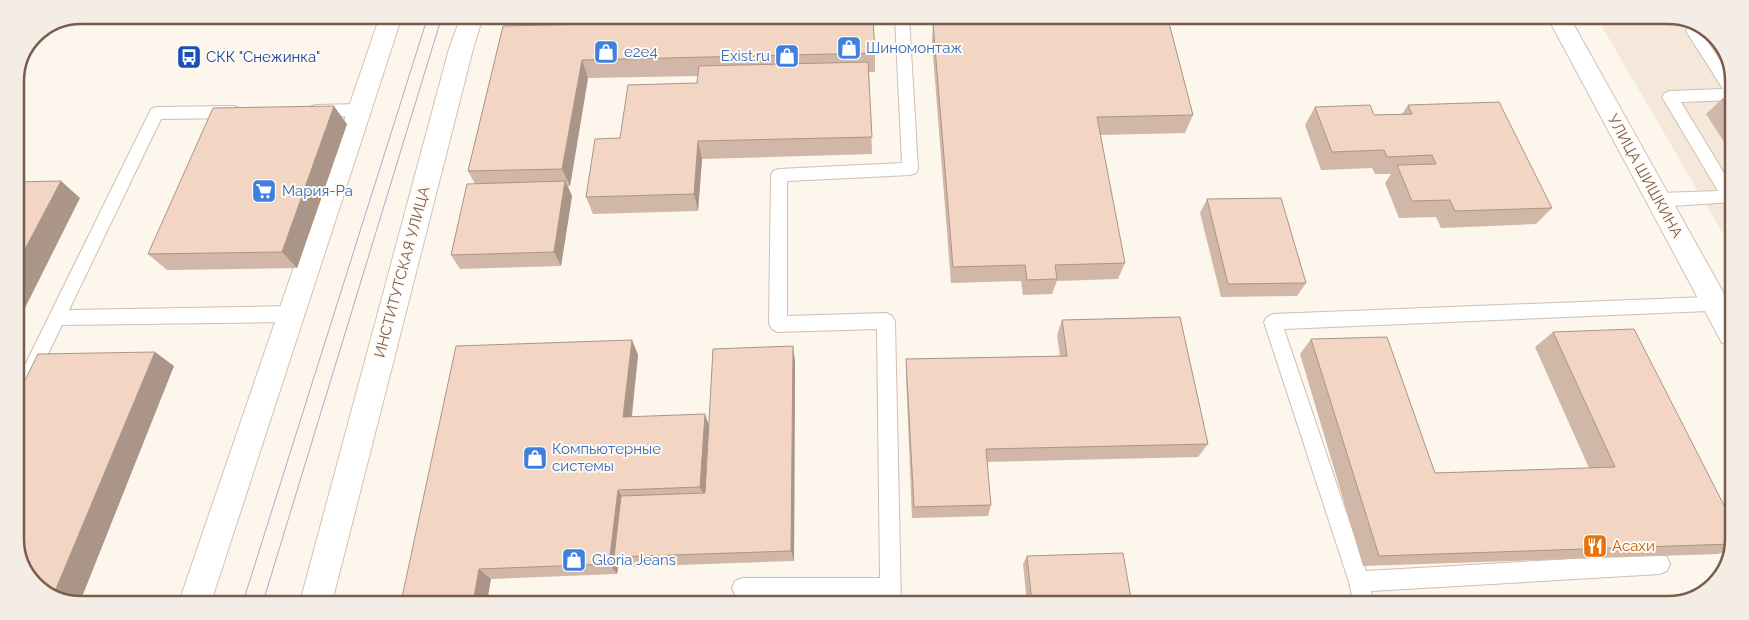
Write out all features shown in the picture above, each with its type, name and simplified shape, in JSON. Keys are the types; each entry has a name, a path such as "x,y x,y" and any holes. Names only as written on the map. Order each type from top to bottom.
{"main road":[{"path":"198,596 388,24"},
{"name":"ИНСТИТУТСКАЯ УЛИЦА","path":"318,596 456,68 470,24"},
{"name":"УЛИЦА ШИШКИНА","path":"1561,24 1658,200 1723,303"}],"lane":[{"path":"742,588 890,596 886,321 778,324 779,175 910,169 902,24"},
{"path":"1693,31 1725,80"},
{"path":"1725,94 1670,97 1725,187"},
{"path":"302,111 360,110"},
{"path":"24,384 156,113 253,111"},
{"path":"1658,200 1725,197"},
{"path":"1362,596 1273,322 1723,303"},
{"path":"56,318 291,314"},
{"path":"1359,582 1660,564"}],"shaded area":[{"path":"1601,24 1675,24 1700,33 1718,52 1725,77 1725,237"}],"building":[{"path":"596,24 873,24 875,53 582,60 562,169 468,171 503,26"},
{"path":"933,24 1169,24 1193,115 1097,117 1125,263 1055,265 1057,279 1027,280 1025,265 953,267"},
{"path":"868,62 872,137 698,141 694,194 586,197 595,139 620,138 628,85 697,83 699,66"},
{"path":"1499,102 1552,208 1455,211 1450,200 1412,201 1397,165 1436,164 1432,155 1387,157 1384,150 1332,152 1315,107 1370,105 1374,115 1412,114 1408,105"},
{"path":"334,106 282,252 148,254 213,108"},
{"path":"61,181 24,251 24,182"},
{"path":"565,181 554,252 451,255 467,184"},
{"path":"1281,198 1306,283 1228,284 1207,199"},
{"path":"1180,317 1208,444 986,449 991,505 914,507 906,359 1067,356 1062,320"},
{"path":"1634,329 1725,507 1725,544 1379,556 1311,339 1387,337 1435,473 1615,467 1553,332"},
{"path":"632,340 623,417 705,414 700,487 618,490 609,564 479,569 474,596 402,596 456,346"},
{"path":"793,346 791,551 614,557 621,496 705,493 713,349"},
{"path":"155,352 55,590 46,584 31,568 24,543 24,382 38,354"},
{"path":"1123,553 1131,596 1031,596 1027,556"}],"tram line":[{"path":"245,596 425,24"},
{"path":"265,596 440,24"}],"place":[{"name":"Шиномонтаж","path":"849,48"},
{"name":"e2e4","path":"606,52"},
{"name":"Exist.ru","path":"787,56"},
{"name":"СКК \"Снежинка\"","path":"189,57"},
{"name":"Мария-Ра","path":"264,191"},
{"name":"Компьютерные системы","path":"535,458"},
{"name":"Асахи","path":"1595,546"},
{"name":"Gloria Jeans","path":"574,560"}]}
